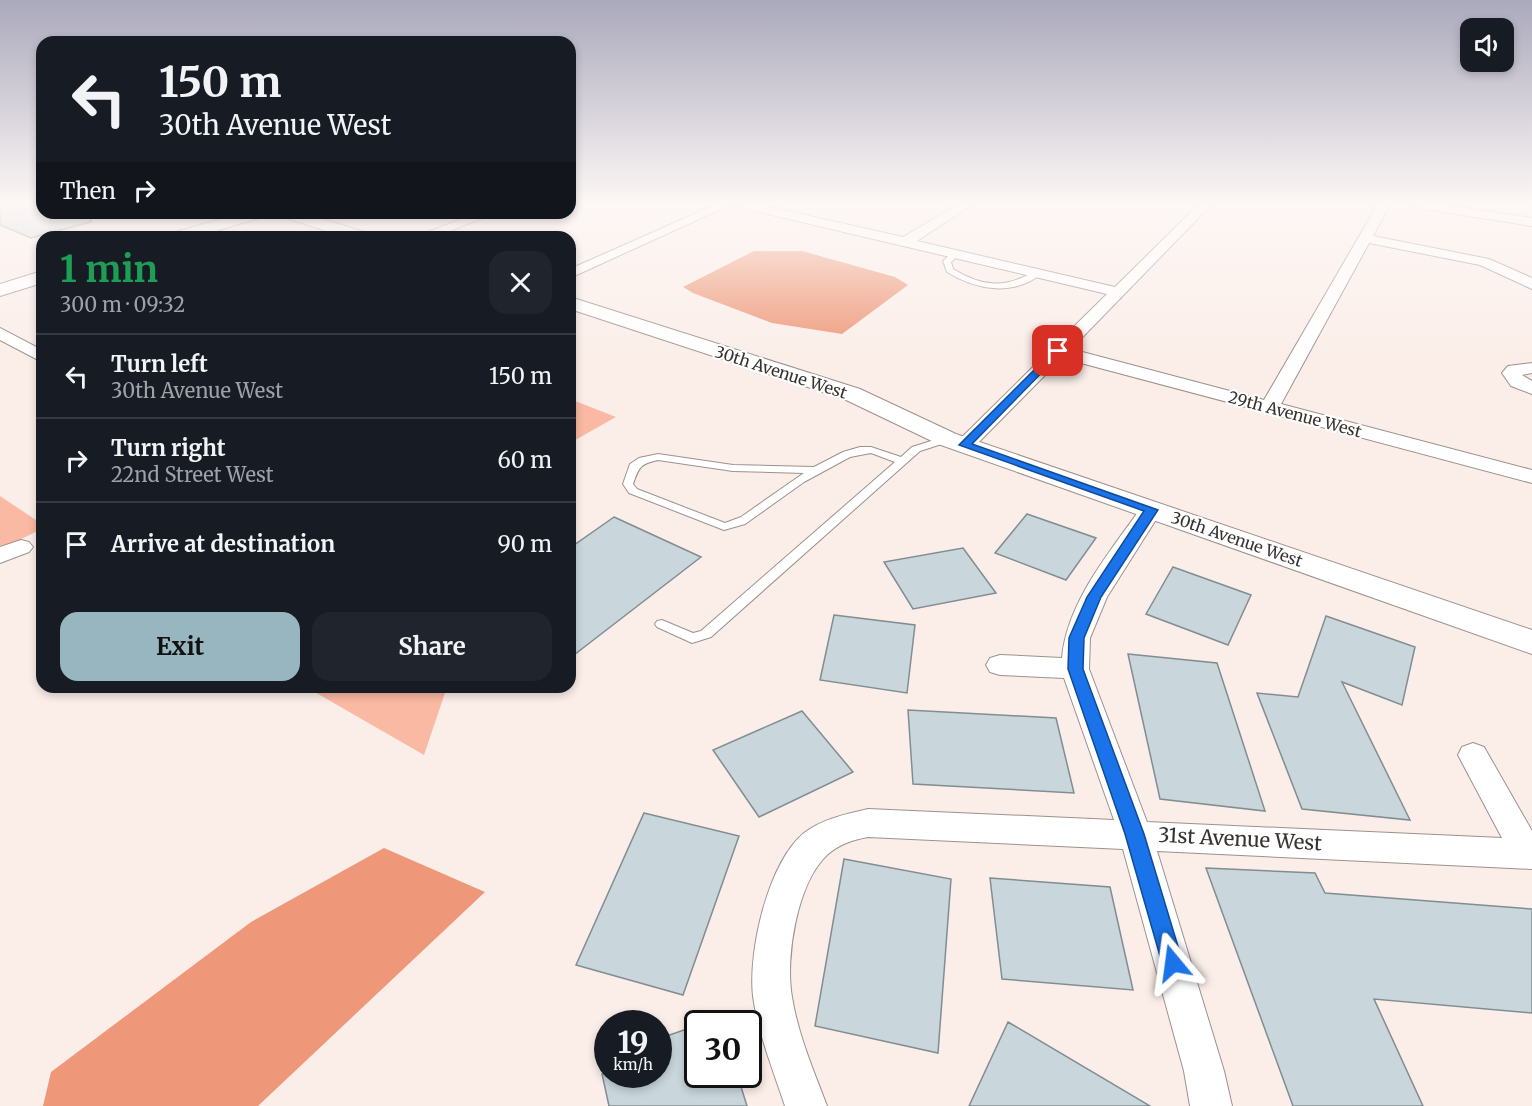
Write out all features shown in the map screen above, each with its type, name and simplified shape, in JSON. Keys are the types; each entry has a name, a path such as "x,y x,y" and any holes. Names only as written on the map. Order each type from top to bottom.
{"street":[{"path":"576,271 611,256"},
{"path":"963,256 1118,292"},
{"path":"956,442 1058,351 1154,256"},
{"path":"1270,407 1354,256"},
{"path":"1454,256 1476,260 1532,284"},
{"path":"0,290 36,279"},
{"name":"30th Avenue West","path":"576,305 852,394 956,442 1532,642"},
{"path":"0,333 36,354"},
{"name":"29th Avenue West","path":"1058,351 1532,477"},
{"path":"1532,368 1514,370 1511,374 1518,382 1532,388"},
{"path":"1151,510 1094,597 1077,638 1076,669 1135,834 1204,1071 1211,1106"},
{"path":"1000,665 1076,669"},
{"path":"1473,755 1530,854"},
{"name":"31st Avenue West","path":"806,1106 774,1004 771,973 772,949 789,883 797,864 826,835 845,827 868,823 1530,854"}],"lane":[{"path":"954,256 947,261 950,270 973,282 1007,287 1021,285 1038,273"},
{"path":"662,624 692,638 706,634 916,449 956,442"},
{"path":"817,470 733,468 658,457 643,460 634,466 628,484 633,491 724,527 736,526 793,483 859,450 871,450 902,461"}],"shaded area":[{"path":"745,256 819,256 895,277 908,285 842,334 772,323 693,293 683,287"},
{"path":"576,401 616,417 576,440"},
{"path":"0,496 36,520 36,532 0,549"},
{"path":"316,693 445,693 424,755"},
{"path":"384,848 485,892 258,1106 43,1106 51,1072 251,922"}],"building":[{"path":"1027,514 1096,538 1066,580 995,553"},
{"path":"614,517 701,557 576,653 576,544"},
{"path":"963,548 996,593 913,609 884,562"},
{"path":"1173,567 1251,595 1228,645 1146,614"},
{"path":"834,615 915,625 907,693 820,680"},
{"path":"1326,616 1415,647 1402,705 1342,682 1410,820 1302,809 1257,693 1298,697"},
{"path":"1128,654 1217,663 1265,811 1160,799"},
{"path":"908,710 1056,718 1074,793 913,784"},
{"path":"802,711 853,772 759,817 713,750"},
{"path":"644,813 739,836 683,995 576,965"},
{"path":"844,859 951,879 938,1053 815,1026"},
{"path":"1206,868 1315,873 1325,893 1532,909 1532,1013 1374,999 1423,1106 1293,1106"},
{"path":"990,878 1110,887 1133,990 1002,979"},
{"path":"1008,1022 1150,1106 969,1106"},
{"path":"684,1030 684,1088 741,1088 747,1106 609,1106 605,1088 672,1088 672,1034"}],"route":[{"path":"1058,351 965,445 1151,510 1094,597 1077,638 1076,669 1135,834 1173,963"}]}
